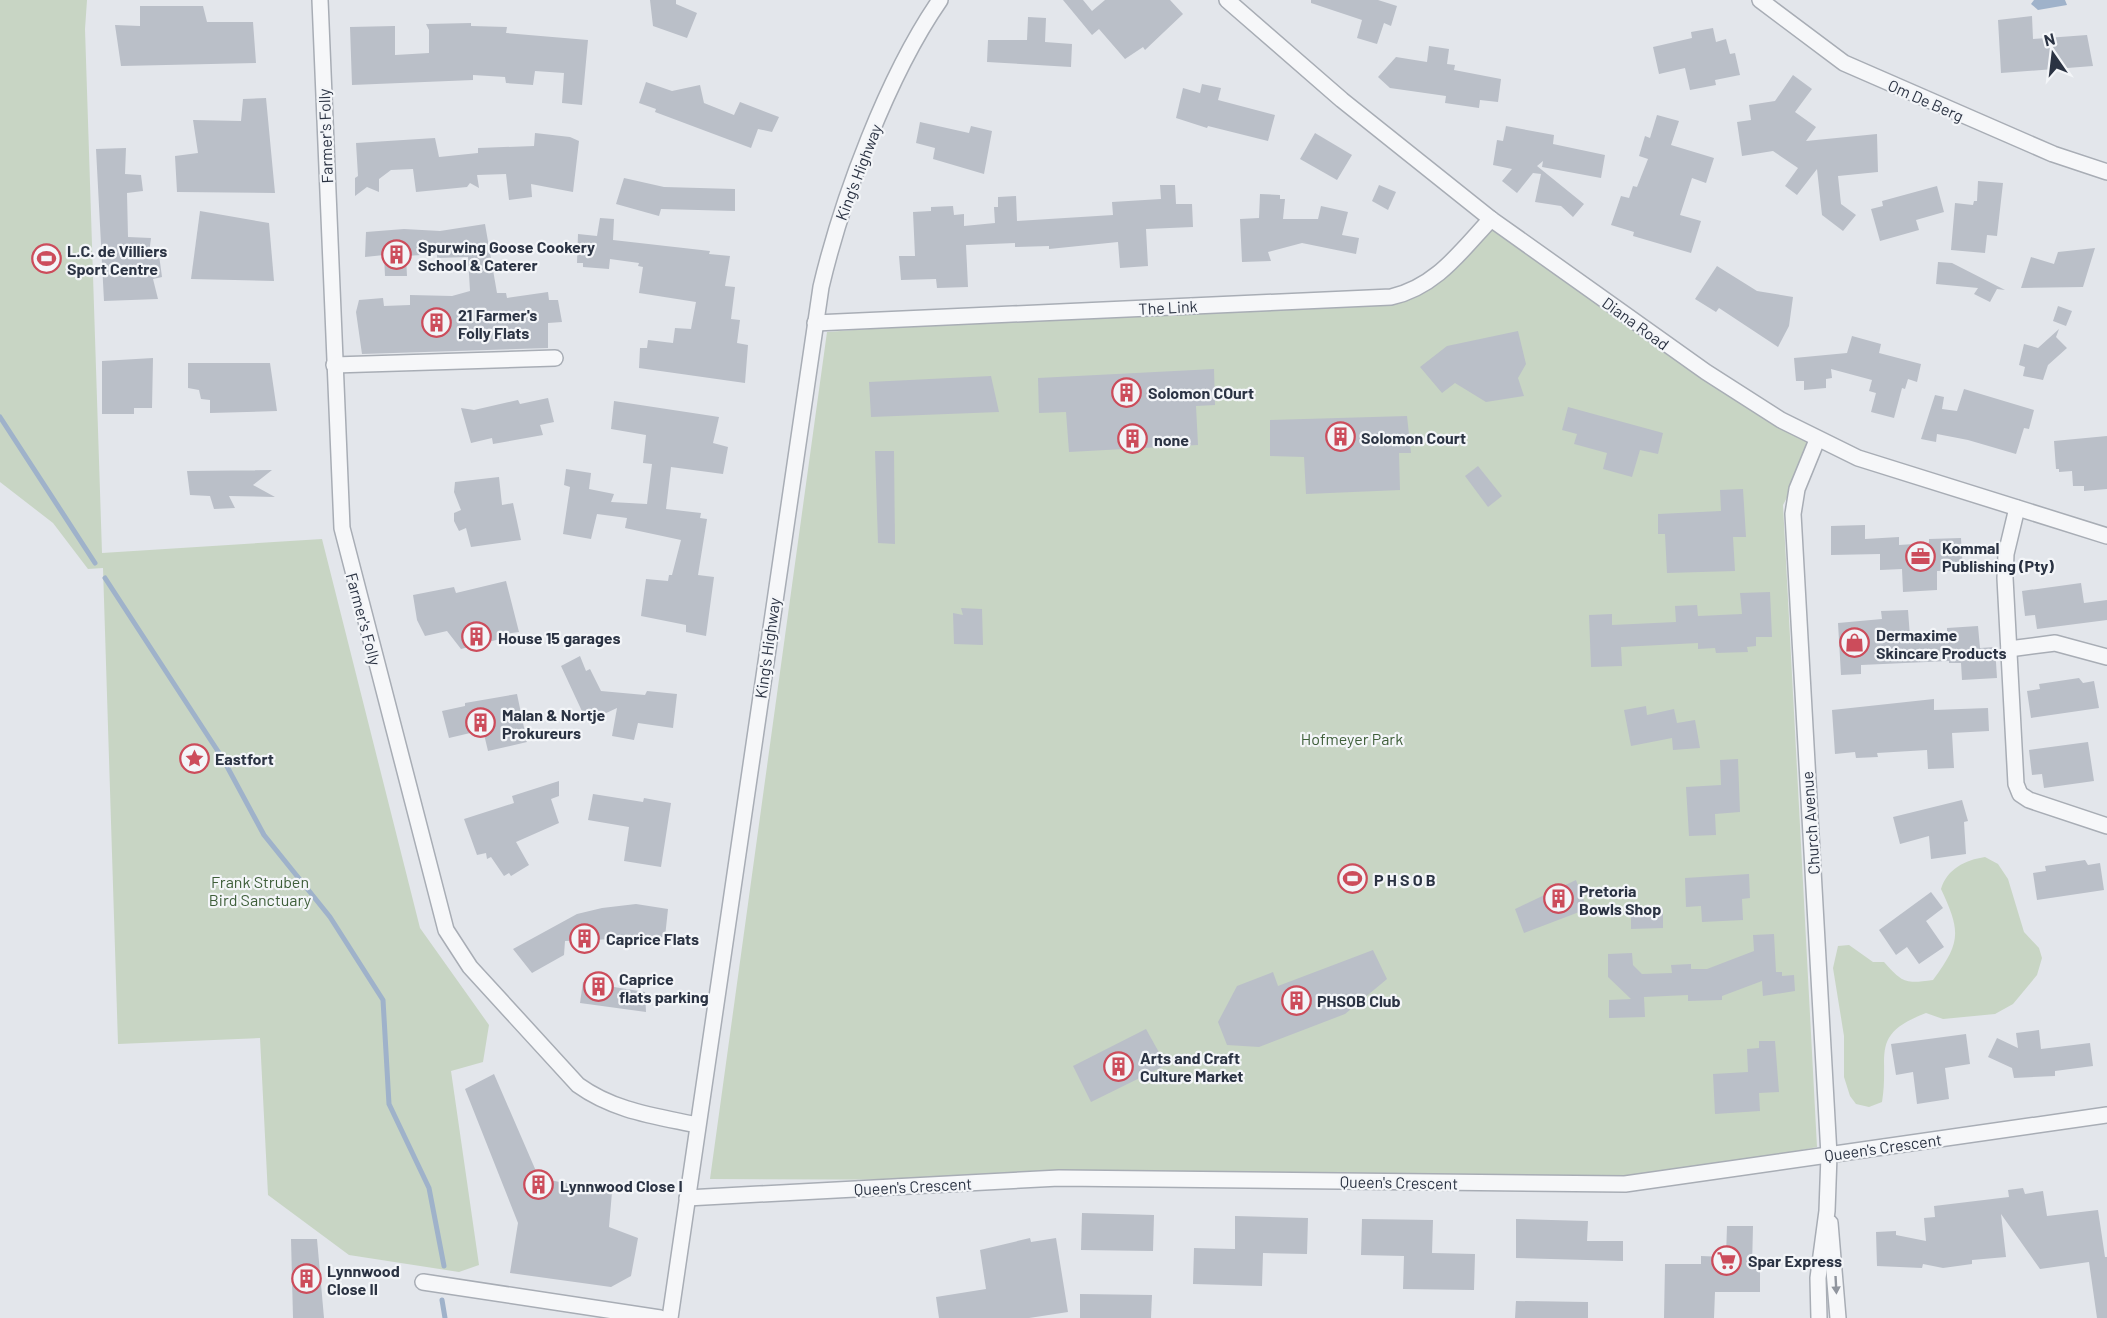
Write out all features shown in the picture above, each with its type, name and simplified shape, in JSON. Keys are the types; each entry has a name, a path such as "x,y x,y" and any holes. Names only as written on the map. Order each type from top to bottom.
{"street":[{"name":"Farmer's Folly","path":"320,0 338,480 344,543 446,930 470,968 578,1085 599,1100 619,1108 697,1125"},
{"name":"King's Highway","path":"670,1318 815,323 829,250 871,134 914,44 940,0"},
{"name":"Diana Road","path":"1227,0 1342,100 1491,219 1706,372 1817,440 1858,458 2107,536"},
{"name":"Om De Berg","path":"1760,0 1852,68 2053,154 2107,172"},
{"name":"The Link","path":"815,323 1391,297 1428,283 1443,271 1491,219"},
{"path":"334,365 555,358"},
{"name":"Church Avenue","path":"1817,440 1797,489 1793,526 1829,1155 1827,1211 1818,1278 1819,1318"},
{"path":"2017,508 2006,555 2005,578 2015,778 2018,791 2029,800 2107,826"},
{"path":"2009,649 2055,643 2107,657"},
{"name":"Queen's Crescent","path":"687,1198 1059,1178 1612,1184 2107,1115"},
{"name":"Church Avenue","path":"1827,1211 1838,1318"},
{"path":"423,1282 660,1318"}],"green space":[{"name":"Frank Struben Bird Sanctuary","path":"0,0 87,0 85,29 102,553 322,539 420,928 489,1025 483,1062 451,1071 479,1265 459,1272 349,1255 268,1195 260,1038 118,1044 103,568 88,569 53,523 0,482"},
{"name":"Hofmeyer Park","path":"1491,219 1817,440 1783,505 1817,1147 1638,1182 710,1179 827,332 1415,289"},
{"path":"1985,857 1998,864 2008,879 2024,932 2039,948 2042,958 2037,975 2013,1004 1995,1014 1943,1019 1926,1013 1908,1021 1889,1038 1885,1048 1882,1102 1869,1107 1856,1104 1850,1096 1844,1077 1844,1036 1833,968 1838,946 1849,945 1873,962 1884,962 1900,978 1910,982 1933,980 1949,956 1955,936 1952,916 1941,889 1952,871 1971,860"}],"water":[{"path":"2034,0 2065,0 2067,5 2038,10 2031,4"}],"building":[{"path":"650,0 676,0 676,4 697,13 687,38 653,26"},
{"path":"1063,0 1083,0 1092,11 1105,0 1170,0 1183,14 1145,50 1143,47 1125,59 1099,29 1092,35"},
{"path":"1311,0 1378,0 1397,6 1391,26 1384,23 1377,44 1357,38 1362,20 1311,3"},
{"path":"140,6 203,6 207,22 253,22 256,63 121,66 115,25 140,26"},
{"path":"2032,16 2033,39 2087,35 2093,66 2001,73 1998,20"},
{"path":"1028,17 1046,18 1045,42 1072,44 1071,67 987,62 988,40 1027,40"},
{"path":"471,23 471,26 507,27 506,33 588,40 582,105 562,103 564,73 535,71 533,85 506,83 505,77 473,75 473,80 352,85 350,27 395,26 395,55 429,53 429,30 426,24"},
{"path":"1713,28 1716,42 1726,39 1730,54 1735,53 1740,75 1715,80 1716,85 1690,90 1685,68 1659,74 1653,47 1692,38 1691,32"},
{"path":"1429,46 1449,49 1447,64 1455,65 1454,70 1501,79 1498,102 1480,100 1479,108 1445,103 1446,96 1390,88 1378,77 1396,57 1427,62"},
{"path":"1793,75 1812,89 1795,112 1816,127 1806,141 1877,134 1878,172 1838,176 1841,204 1856,215 1843,231 1822,215 1817,169 1797,195 1785,186 1798,168 1773,151 1742,156 1737,122 1751,120 1749,105 1775,101"},
{"path":"646,82 672,91 700,85 704,103 734,115 740,102 779,117 772,132 758,129 751,148 655,112 656,109 639,103"},
{"path":"1202,84 1221,88 1218,100 1275,115 1268,141 1208,126 1207,128 1176,118 1183,88 1200,93"},
{"path":"266,98 275,193 177,192 175,156 198,153 193,120 241,121 243,99"},
{"path":"1657,115 1679,121 1671,145 1714,158 1706,183 1692,178 1680,215 1701,221 1691,253 1633,236 1634,232 1611,225 1621,196 1629,198 1633,186 1637,187 1648,159 1639,156 1645,136 1650,138"},
{"path":"920,122 969,133 971,126 992,131 984,174 933,159 935,148 916,143"},
{"path":"1506,126 1554,135 1553,144 1605,155 1601,178 1542,167 1543,161 1537,166 1584,204 1573,217 1561,206 1535,202 1541,174 1533,173 1517,193 1502,181 1512,169 1493,165 1497,140 1503,141"},
{"path":"535,133 570,137 579,141 573,192 531,184 532,197 509,200 506,174 477,175 479,188 470,183 467,187 416,192 413,169 391,170 379,179 379,192 367,187 355,196 355,178 358,176 356,143 435,138 439,157 478,153 478,148 534,146"},
{"path":"1315,133 1352,155 1337,180 1300,159"},
{"path":"126,148 125,174 141,175 143,191 127,193 128,237 151,238 149,254 159,255 162,277 153,279 158,299 104,301 96,149"},
{"path":"624,178 664,187 735,189 735,211 661,209 659,216 616,204"},
{"path":"1978,181 2003,183 1997,236 1987,235 1985,253 1951,250 1955,203 1973,205 1974,201 1977,201"},
{"path":"1160,185 1175,185 1176,204 1192,204 1193,227 1146,229 1148,266 1120,268 1118,242 1049,249 1049,246 1015,247 1015,243 966,245 968,287 937,288 936,279 901,280 899,256 915,256 913,212 931,211 931,207 953,206 954,215 964,214 964,226 995,223 994,207 998,207 998,197 1016,196 1017,221 1113,215 1112,202 1161,199"},
{"path":"1379,185 1396,192 1388,210 1372,201"},
{"path":"1937,186 1944,212 1916,220 1919,230 1880,241 1871,209 1883,206 1882,201"},
{"path":"1260,194 1280,195 1280,199 1285,199 1283,219 1318,219 1321,206 1348,212 1342,235 1359,238 1356,254 1302,243 1268,252 1271,261 1242,262 1240,219 1259,218"},
{"path":"200,211 269,223 274,281 191,279"},
{"path":"600,218 614,219 613,240 710,251 709,254 730,256 725,286 735,287 731,319 740,320 737,343 748,345 745,383 639,368 640,348 647,348 648,340 673,343 675,328 691,329 696,302 639,293 643,267 638,266 639,263 610,259 609,269 583,267 583,263 577,263 578,234 597,236"},
{"path":"485,224 497,293 506,293 507,298 548,292 549,300 558,300 562,322 548,323 548,348 362,354 356,312 359,300 383,298 384,306 410,305 410,295 452,296 470,291 468,257 437,258 437,254 406,256 407,276 385,276 384,255 365,257 366,232 404,229 440,231"},
{"path":"2095,248 2083,287 2021,288 2031,257 2054,264 2058,252"},
{"path":"1938,262 1952,263 2005,290 1997,289 1990,302 1974,294 1978,288 1936,284"},
{"path":"1717,266 1757,291 1793,297 1789,326 1778,347 1719,308 1716,312 1695,299"},
{"path":"2058,306 2072,311 2066,326 2053,321"},
{"path":"2059,329 2056,337 2067,348 2048,365 2043,380 2023,376 2025,367 2019,365 2024,344 2038,348"},
{"path":"1518,331 1526,364 1518,378 1524,396 1486,402 1455,383 1442,393 1420,367 1447,346"},
{"path":"1852,336 1881,344 1879,353 1921,364 1917,382 1908,379 1905,389 1902,388 1894,418 1871,412 1876,393 1869,391 1872,380 1831,369 1832,378 1826,379 1826,388 1804,390 1804,381 1796,381 1794,358 1847,353"},
{"path":"153,358 152,408 134,408 134,414 102,414 102,361"},
{"path":"188,363 270,363 277,411 210,413 210,400 201,399 199,390 188,388"},
{"path":"1214,369 1215,405 1196,406 1198,445 1069,452 1066,412 1039,413 1038,378"},
{"path":"991,376 999,412 871,417 869,382"},
{"path":"1964,389 2034,410 2029,429 2024,428 2016,454 1937,434 1936,442 1921,439 1935,395 1944,397 1942,409 1957,411"},
{"path":"548,398 554,422 540,425 543,435 493,444 492,438 471,443 461,408 474,410 518,400 520,404"},
{"path":"614,401 719,417 713,443 728,447 723,474 671,467 666,509 701,513 700,518 707,519 698,575 714,577 706,636 686,632 686,625 641,616 646,579 668,581 669,575 672,575 681,540 625,528 627,518 597,514 591,539 563,534 570,487 564,485 566,469 591,473 589,489 614,494 611,502 647,504 652,464 643,463 646,435 611,429"},
{"path":"1568,407 1663,433 1658,454 1640,450 1632,477 1603,469 1607,453 1574,444 1577,434 1562,430"},
{"path":"1407,416 1411,453 1399,453 1400,490 1306,494 1304,457 1270,456 1270,420"},
{"path":"2107,436 2107,489 2084,491 2084,486 2073,486 2072,471 2059,472 2059,469 2056,469 2054,441"},
{"path":"875,451 894,451 895,544 878,543"},
{"path":"1478,466 1502,496 1488,507 1465,476"},
{"path":"272,470 253,485 275,497 229,496 235,508 214,509 210,496 190,495 187,471"},
{"path":"499,477 502,505 513,503 521,540 471,547 466,528 459,531 454,521 454,513 461,510 454,492 455,482"},
{"path":"1743,489 1746,537 1733,537 1735,571 1667,573 1665,534 1658,534 1658,514 1721,511 1720,490"},
{"name":"Kommal Publishing (Pty)","path":"1865,525 1865,539 1899,537 1899,545 1929,543 1929,539 1961,538 1963,570 1937,571 1937,590 1903,592 1902,569 1880,570 1880,554 1831,555 1831,526"},
{"path":"506,581 519,632 498,635 500,639 461,649 447,631 425,636 417,620 413,595 454,587 456,593"},
{"path":"2081,583 2084,603 2107,600 2107,620 2037,629 2035,615 2025,616 2022,591"},
{"path":"1770,592 1772,637 1756,637 1756,646 1747,647 1748,652 1716,653 1715,648 1698,649 1698,643 1621,647 1622,666 1591,667 1589,615 1612,614 1612,625 1676,622 1675,606 1697,605 1698,616 1742,614 1740,593"},
{"path":"961,608 982,609 983,645 954,644 953,613 963,615"},
{"path":"1908,610 1910,637 1947,635 1947,628 1978,626 1980,648 1995,647 1997,678 1962,680 1961,663 1949,663 1949,661 1861,665 1861,674 1841,675 1838,623 1882,619 1881,611"},
{"path":"580,656 586,671 590,669 601,691 645,695 647,691 677,694 673,728 638,723 634,740 612,736 617,708 587,722 561,666"},
{"path":"2079,678 2083,683 2094,681 2099,708 2031,718 2027,691 2040,689 2039,684"},
{"name":"Malan & Nortje Prokureurs","path":"517,694 527,742 488,751 483,730 449,738 442,711 465,706 465,703"},
{"path":"1934,699 1934,710 1988,708 1989,731 1952,733 1954,768 1928,769 1927,750 1877,753 1878,757 1856,758 1855,752 1835,754 1832,710"},
{"path":"1646,706 1647,715 1674,709 1677,723 1695,720 1700,748 1673,750 1672,738 1631,746 1624,710"},
{"path":"2088,742 2094,781 2044,788 2042,774 2032,775 2029,750"},
{"path":"1738,759 1740,812 1715,814 1716,835 1689,836 1686,787 1721,785 1720,760"},
{"path":"559,781 559,796 551,799 559,823 516,842 529,865 511,876 509,873 504,876 491,857 487,859 486,853 477,855 464,819 514,803 512,796"},
{"path":"593,794 643,802 644,798 671,803 661,867 624,861 629,827 588,820"},
{"path":"1962,800 1968,821 1964,822 1966,854 1931,859 1929,836 1900,844 1893,817"},
{"path":"2085,860 2088,865 2100,863 2104,890 2037,900 2033,873 2046,871 2045,866"},
{"path":"1749,874 1750,898 1742,899 1743,920 1702,922 1701,906 1686,907 1685,878"},
{"name":"Pretoria Bowls Shop","path":"1576,880 1587,909 1524,933 1515,909"},
{"path":"1931,892 1943,908 1926,921 1944,947 1919,964 1907,947 1896,955 1879,930"},
{"name":"Caprice Flats","path":"636,904 668,909 665,937 565,941 564,955 532,973 513,949 577,914"},
{"path":"1663,908 1663,928 1631,929 1631,909"},
{"path":"1774,934 1776,972 1782,972 1782,976 1794,975 1795,991 1763,996 1762,981 1722,996 1722,1000 1688,1001 1688,995 1644,997 1645,1017 1609,1018 1609,1000 1631,999 1608,977 1608,954 1632,953 1633,965 1642,974 1672,973 1671,965 1691,964 1691,969 1707,969 1754,951 1753,935"},
{"name":"PHSOB Club","path":"1373,950 1387,979 1345,1014 1259,1047 1227,1045 1218,1022 1237,986 1273,972 1278,986"},
{"name":"Caprice flats parking","path":"583,982 645,992 646,1012 580,1003"},
{"name":"Arts and Craft Culture Market","path":"1146,1029 1166,1065 1091,1102 1073,1066"},
{"path":"2039,1030 2041,1049 2090,1043 2093,1066 2055,1071 2055,1076 2014,1078 2012,1068 1988,1057 1997,1038 2018,1048 2016,1033"},
{"path":"1966,1034 1970,1064 1945,1068 1949,1099 1917,1104 1913,1072 1896,1075 1891,1044"},
{"path":"1759,1041 1775,1041 1779,1092 1759,1093 1760,1111 1715,1114 1713,1074 1748,1072 1747,1049 1759,1048"},
{"name":"Lynnwood Close I","path":"494,1074 539,1178 612,1192 609,1227 638,1238 631,1276 611,1287 510,1273 518,1223 465,1089"},
{"path":"2023,1188 2025,1194 2043,1191 2047,1216 2098,1210 2105,1257 2107,1257 2107,1318 2097,1318 2089,1262 2040,1269 2001,1214 2006,1257 1972,1260 1972,1264 1943,1268 1923,1264 1922,1268 1877,1266 1876,1232 1896,1231 1896,1235 1926,1241 1924,1218 1935,1217 1934,1206 2009,1197 2008,1190"},
{"path":"1082,1213 1154,1215 1153,1251 1081,1250"},
{"path":"1235,1216 1308,1218 1307,1254 1263,1253 1262,1286 1193,1284 1194,1248 1235,1249"},
{"path":"1362,1219 1433,1220 1432,1253 1475,1254 1474,1290 1403,1289 1404,1256 1361,1255"},
{"path":"1516,1219 1588,1221 1587,1241 1623,1241 1623,1261 1516,1258"},
{"name":"Spar Express","path":"1727,1226 1753,1226 1752,1267 1760,1267 1760,1292 1715,1292 1714,1318 1664,1318 1665,1264 1701,1264 1701,1256 1726,1257"},
{"path":"1030,1238 1031,1242 1056,1238 1068,1312 1029,1318 939,1318 936,1297 986,1289 980,1250"},
{"name":"Lynnwood Close II","path":"291,1239 317,1239 324,1318 293,1318"},
{"path":"1080,1294 1152,1295 1151,1318 1080,1318"},
{"path":"1516,1301 1588,1302 1588,1318 1515,1318"}],"waterway":[{"path":"0,417 95,563"},
{"path":"105,578 223,759 264,835 330,917 383,1000 389,1104 429,1188 444,1266"},
{"path":"442,1300 445,1318"}],"place":[{"name":"Spurwing Goose Cookery School & Caterer","path":"397,255"},
{"name":"L.C. de Villiers Sport Centre","path":"46,259"},
{"name":"21 Farmer's Folly Flats","path":"437,323"},
{"name":"Solomon COurt","path":"1127,392"},
{"name":"Solomon Court","path":"1340,437"},
{"name":"none","path":"1133,439"},
{"name":"Kommal Publishing (Pty)","path":"1921,556"},
{"name":"House 15 garages","path":"477,637"},
{"name":"Dermaxime Skincare Products","path":"1855,643"},
{"name":"Malan & Nortje Prokureurs","path":"481,723"},
{"name":"Eastfort","path":"194,758"},
{"name":"P H S O B","path":"1353,879"},
{"name":"Pretoria Bowls Shop","path":"1558,899"},
{"name":"Caprice Flats","path":"585,938"},
{"name":"Caprice flats parking","path":"598,987"},
{"name":"PHSOB Club","path":"1296,1000"},
{"name":"Arts and Craft Culture Market","path":"1119,1066"},
{"name":"Lynnwood Close I","path":"539,1185"},
{"name":"Spar Express","path":"1727,1260"},
{"name":"Lynnwood Close II","path":"306,1279"}]}
